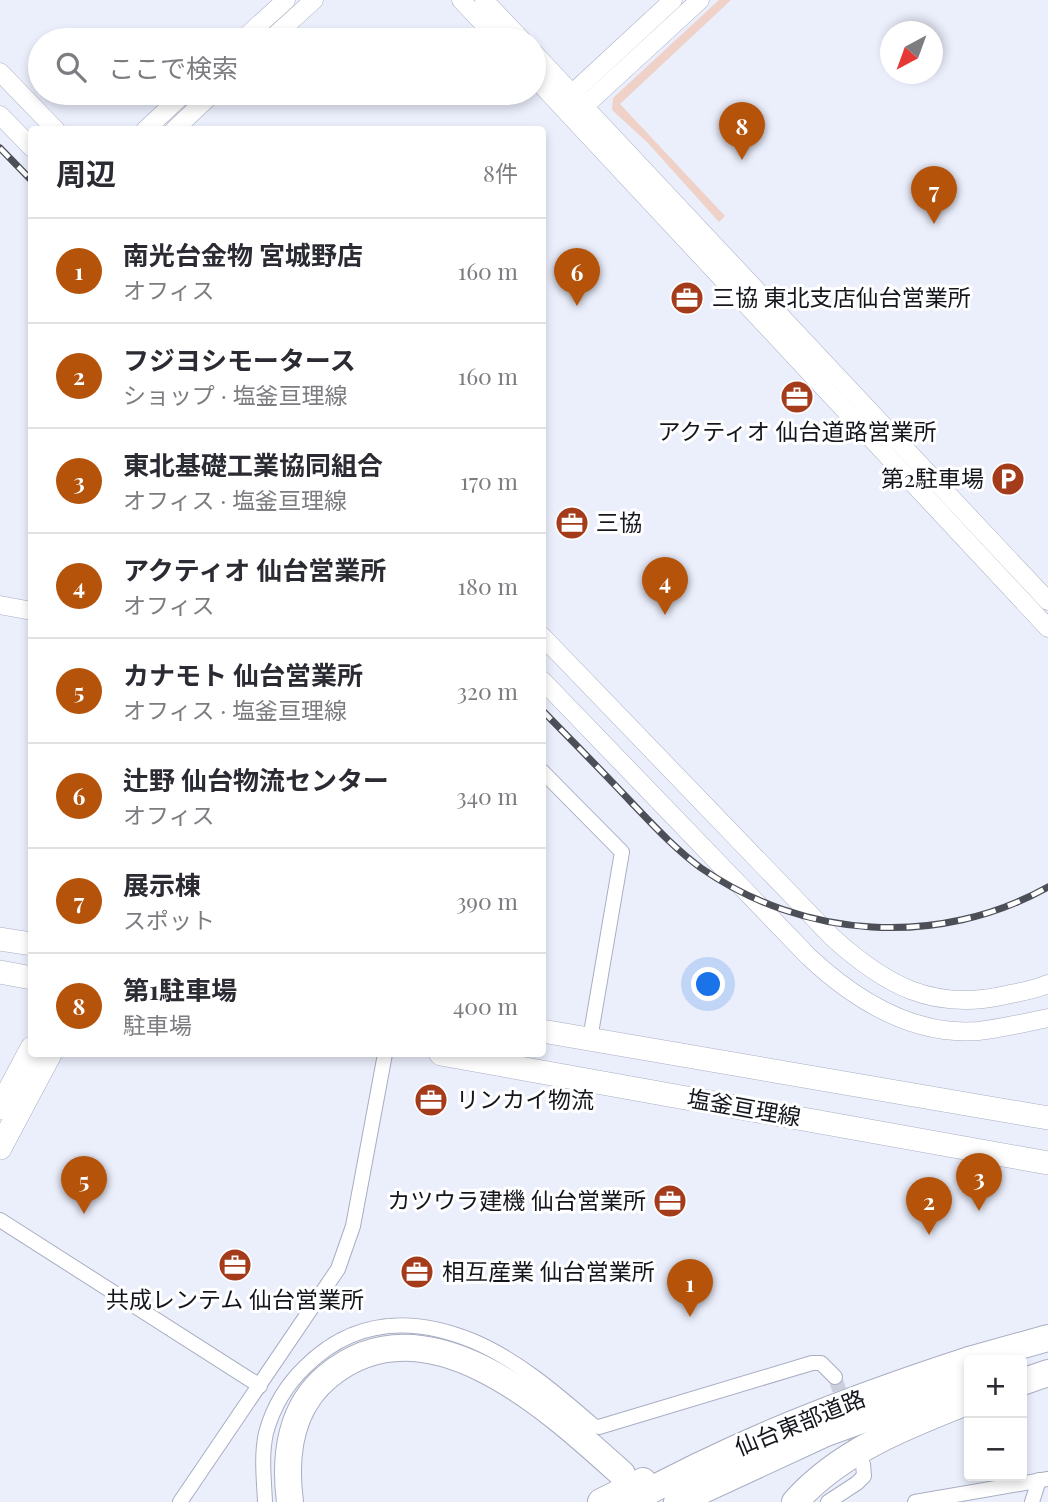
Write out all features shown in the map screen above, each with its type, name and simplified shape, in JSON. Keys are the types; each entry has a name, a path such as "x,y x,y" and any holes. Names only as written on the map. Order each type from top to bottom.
{"highway":[{"name":"仙台東部道路","path":"987,1355 1048,1338"},
{"path":"290,1502 287,1482 291,1434 298,1414 309,1396 321,1381 338,1368 373,1352 412,1347 463,1359 490,1372 567,1425 611,1485"},
{"path":"1027,1364 1048,1358"},
{"path":"308,1502 301,1464 303,1444 308,1426 320,1404 345,1380 376,1366 417,1361 441,1366 490,1387 547,1426 611,1485"},
{"name":"仙台東部道路","path":"632,1500 738,1448 817,1414 964,1362"},
{"path":"1027,1380 1048,1373"},
{"name":"仙台東部道路","path":"677,1502 826,1433 964,1383"},
{"path":"795,1502 821,1478 877,1441 964,1403"},
{"path":"611,1485 730,1440 817,1414"}],"main road":[{"path":"0,939 28,943"},
{"path":"0,972 28,977"},
{"name":"塩釜亘理線","path":"546,1032 1048,1118"},
{"path":"0,1108 28,1056"},
{"path":"0,1148 48,1057"},
{"name":"塩釜亘理線","path":"458,1057 1048,1163"}],"street":[{"path":"255,28 286,0"},
{"path":"283,28 314,0"},
{"path":"461,0 488,28"},
{"path":"484,0 511,28"},
{"path":"572,106 673,0"},
{"path":"572,106 700,0"},
{"path":"546,70 572,106 1048,628"},
{"path":"0,72 28,101"},
{"path":"546,87 572,106 1048,601"},
{"path":"32,105 52,126"},
{"path":"149,126 172,105"},
{"path":"178,126 201,105"},
{"path":"0,115 28,144"},
{"path":"0,606 28,610"},
{"path":"546,640 856,959 887,980 924,994 963,1001 988,999 1048,984"},
{"path":"546,684 809,957 838,984 857,997 887,1013 929,1028 977,1031 1048,1018"},
{"path":"546,775 622,852 590,1039"},
{"path":"180,1502 338,1269 353,1226 384,1057"},
{"path":"0,1220 260,1386"},
{"path":"265,1502 263,1465 266,1434 284,1390 316,1355 348,1335 368,1328 425,1327 474,1341 527,1372 594,1426 599,1427 811,1363 821,1363 835,1377"},
{"path":"828,1502 864,1476 863,1464"},
{"path":"915,1502 958,1498 1044,1479"},
{"path":"1032,1502 1044,1479"}],"shaded area":[{"path":"719,0 731,0 620,104 725,216 719,222 647,142 612,110 613,98"}],"tunnel":[{"path":"835,1377 860,1456"}],"railway":[{"path":"0,148 28,177"},
{"path":"546,714 691,861 741,892 783,910 827,921 872,927 917,927 962,920 1006,907 1048,887"}],"place":[{"name":"第1駐車場","path":"742,160"},
{"name":"展示棟","path":"934,224"},
{"name":"三協 東北支店仙台営業所","path":"687,298"},
{"name":"辻野 仙台物流センター","path":"577,306"},
{"name":"アクティオ 仙台道路営業所","path":"797,397"},
{"name":"第2駐車場","path":"1008,479"},
{"name":"三協","path":"572,523"},
{"name":"アクティオ 仙台営業所","path":"665,615"},
{"name":"リンカイ物流","path":"431,1100"},
{"name":"カツウラ建機 仙台営業所","path":"670,1201"},
{"name":"東北基礎工業協同組合","path":"979,1211"},
{"name":"カナモト 仙台営業所","path":"84,1214"},
{"name":"フジヨシモータース","path":"929,1235"},
{"name":"共成レンテム 仙台営業所","path":"235,1265"},
{"name":"相互産業 仙台営業所","path":"417,1272"},
{"name":"南光台金物 宮城野店","path":"690,1317"}]}
